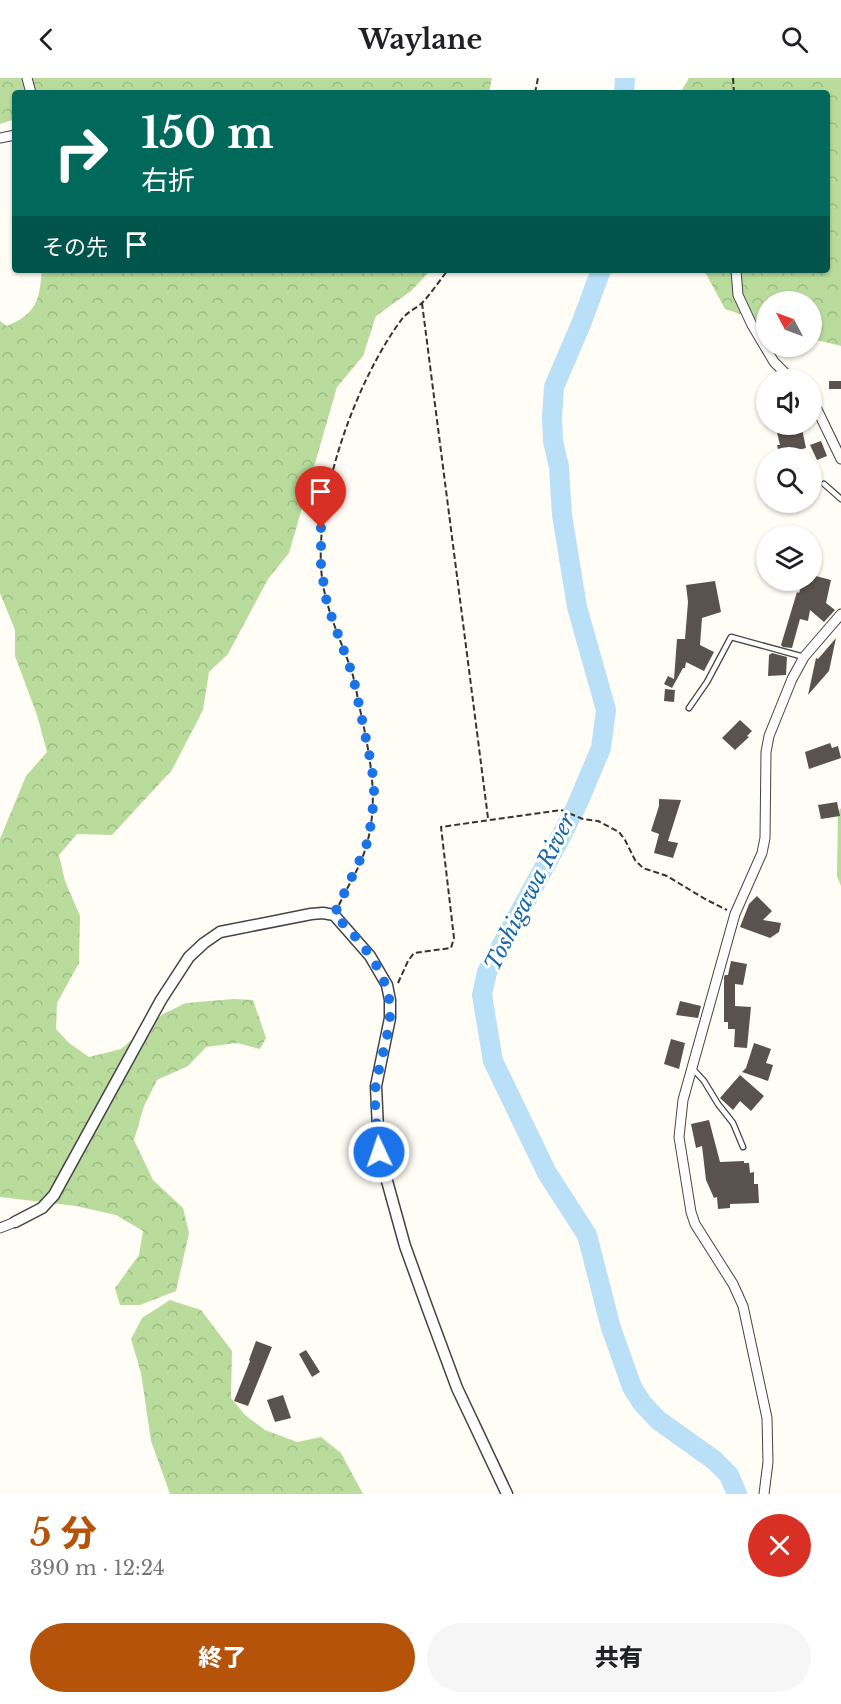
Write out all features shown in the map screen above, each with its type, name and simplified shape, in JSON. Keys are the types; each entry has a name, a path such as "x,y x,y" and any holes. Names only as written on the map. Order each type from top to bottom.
{"street":[{"path":"736,273 738,295 752,325 774,362 781,369"},
{"path":"822,420 841,459"},
{"path":"764,1494 768,1462 767,1418 743,1306 733,1284 695,1224 688,1203 679,1126 683,1100 735,914 762,853 765,838 766,752 769,736 792,679 804,657 841,614"},
{"path":"0,1228 42,1208 54,1195 161,1000 189,957 220,932 311,914 334,915 375,964 387,985 390,1018 376,1086 379,1152 405,1246 457,1388 507,1494"}],"lane":[{"path":"824,484 841,499"},
{"path":"689,708 707,682 731,637 804,657"},
{"path":"692,1068 733,1122 743,1147"}],"path":[{"path":"334,915 366,847 372,819 374,791 372,768 353,676 327,604 321,567 321,528 342,442 360,393 403,317 422,303 446,273"},
{"path":"422,303 488,819"},
{"path":"390,1000 414,953 451,948 454,938 441,827 561,810 583,819 604,823 618,832 625,840 635,860 643,868 667,876 735,914"}],"green space":[{"path":"0,78 492,78 490,90 12,90 12,120 0,124"},
{"path":"689,78 841,78 841,346 822,341 822,291 756,291 756,320 725,309 706,273 830,273 830,90 682,90"},
{"path":"42,273 428,273 411,291 376,316 363,356 337,387 289,553 268,579 228,654 209,672 203,710 172,770 112,835 77,834 59,855 65,881 80,916 79,963 57,1003 56,1029 69,1043 89,1057 121,1049 163,1014 186,1003 234,999 253,1000 266,1038 260,1049 237,1043 206,1047 188,1066 157,1080 144,1106 134,1140 153,1180 183,1208 189,1233 176,1291 140,1305 120,1305 115,1288 139,1255 143,1231 116,1215 76,1206 0,1197 0,839 26,776 47,752 37,715 15,656 15,630 0,593 0,321 7,326 25,316 35,305"},
{"path":"841,808 841,886 837,876 838,812"},
{"path":"170,1300 201,1310 232,1351 231,1398 245,1415 265,1430 297,1442 321,1437 341,1453 363,1494 170,1494 151,1441 141,1373 131,1339 142,1318"}],"building":[{"path":"829,381 841,381 841,389 829,389"},
{"path":"778,435 803,435 806,447 777,447 777,445 780,445"},
{"path":"821,441 827,456 822,458 822,447 811,447 810,445"},
{"path":"822,578 831,580 826,603 835,610 824,622 810,610 808,621 800,619 792,648 783,647 781,645 797,592 800,591 822,591"},
{"path":"715,581 721,612 702,618 700,645 714,652 704,671 686,662 685,668 672,688 664,684 668,676 674,679 677,639 685,639 688,602 686,585"},
{"path":"836,638 829,671 808,695 816,658 818,659"},
{"path":"772,653 787,657 786,675 768,676 769,655"},
{"path":"665,689 675,690 674,702 664,701"},
{"path":"740,720 752,731 735,750 722,738"},
{"path":"830,743 832,748 838,746 841,758 809,769 805,752"},
{"path":"659,799 681,800 668,841 678,843 673,858 654,853 659,834 651,831"},
{"path":"837,802 840,816 821,819 818,805"},
{"path":"757,896 772,911 763,920 781,923 779,932 770,938 740,927 749,904"},
{"path":"731,961 747,964 743,985 735,984 735,1006 751,1007 747,1048 734,1047 735,1029 728,1029 728,1022 724,1022 724,977 728,975"},
{"path":"680,1001 701,1006 698,1018 676,1015"},
{"path":"671,1039 685,1043 679,1069 664,1064"},
{"path":"754,1043 771,1049 766,1063 773,1065 768,1081 742,1072 746,1068"},
{"path":"740,1075 764,1096 751,1111 740,1101 733,1110 720,1098"},
{"path":"709,1120 720,1162 744,1161 744,1163 749,1163 750,1173 754,1172 754,1184 758,1184 759,1203 730,1204 730,1208 718,1209 717,1197 714,1198 706,1180 702,1146 696,1148 691,1124"},
{"path":"256,1341 272,1347 248,1406 234,1401"},
{"path":"306,1350 320,1372 312,1377 299,1354"},
{"path":"283,1395 291,1418 275,1422 267,1400"}],"waterway":[{"name":"Toshigawa River","path":"624,90 625,78"},
{"name":"Toshigawa River","path":"600,273 554,387 552,417 553,441 559,467 562,515 577,607 606,710 601,748 577,805 487,972 482,995 493,1061 547,1173 587,1235 611,1328 632,1387 642,1403 658,1420 714,1460 729,1475 737,1494"}],"route":[{"path":"321,528 321,567 327,604 353,676 372,768 374,791 372,819 366,847 360,864 334,915 370,956 387,985 390,1000 390,1018 376,1086 379,1152"}]}
